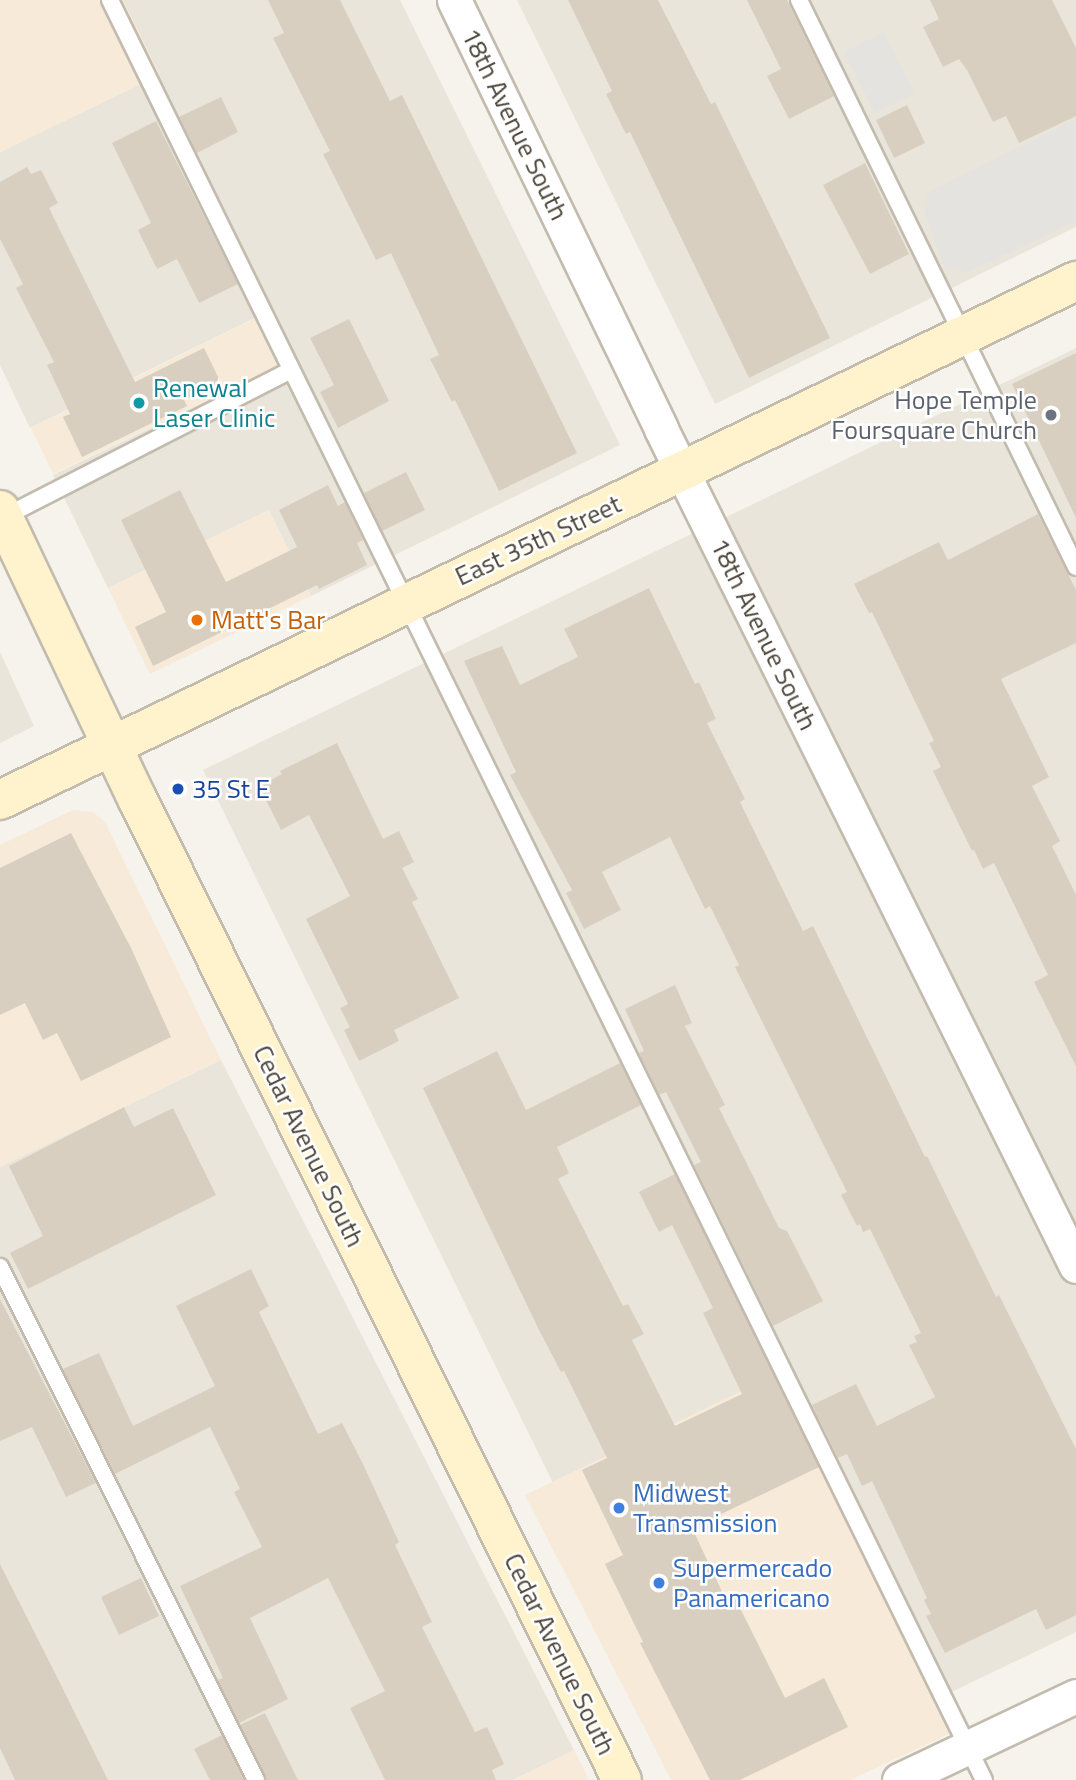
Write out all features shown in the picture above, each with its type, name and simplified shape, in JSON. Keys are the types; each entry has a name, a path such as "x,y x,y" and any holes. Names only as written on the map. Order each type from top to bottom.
{"main road":[{"name":"East 35th Street","path":"0,800 1076,281"},
{"name":"Cedar Avenue South","path":"2,513 111,746 622,1780"}],"street":[{"name":"18th Avenue South","path":"454,0 1076,1266"},
{"path":"900,1780 1076,1696"}],"lane":[{"path":"110,0 404,604 984,1780"},
{"path":"799,0 1076,567"},
{"path":"2,513 291,370"},
{"path":"0,1267 256,1780"}],"shaded area":[{"path":"0,0 123,0 160,75 0,152"},
{"path":"123,0 400,0 620,445 311,596 269,510 108,588 53,475 280,365 257,317 30,428 0,365 0,152 159,75"},
{"path":"517,0 1076,0 1076,227 715,404"},
{"path":"884,32 915,94 875,113 844,52"},
{"path":"1076,119 1076,221 966,273 944,266 923,207 928,192"},
{"path":"258,317 280,365 53,474 31,428"},
{"path":"1076,348 1076,1632 939,1698 779,1373 553,1483 203,770"},
{"path":"269,510 311,596 150,674 108,588"},
{"path":"0,652 34,726 0,743"},
{"path":"73,810 93,812 105,822 221,1060 0,1167 0,845"},
{"path":"221,1060 574,1750 513,1780 0,1780 0,1167"},
{"path":"779,1373 955,1731 850,1780 671,1780 525,1495"},
{"path":"574,1750 589,1780 513,1780"}],"building":[{"path":"268,0 340,0 390,101 402,95 577,453 499,491 455,400 452,402 430,359 439,355 391,253 376,260 323,154 330,151 273,38 284,33"},
{"path":"568,0 658,0 711,104 715,102 830,338 749,378 630,132 626,134 606,94 612,91"},
{"path":"747,0 787,0 834,96 789,119 767,76 781,69"},
{"path":"930,0 1052,0 1076,48 1076,116 1019,143 1006,116 993,122 959,59 943,67 923,27 939,19"},
{"path":"221,97 238,132 197,153 179,117"},
{"path":"907,105 925,143 894,158 876,120"},
{"path":"156,121 238,284 199,303 177,259 157,269 138,230 151,223 112,143"},
{"path":"865,163 909,254 870,274 823,185"},
{"path":"27,167 31,174 41,170 58,203 49,208 135,382 204,348 221,383 184,400 187,406 82,457 63,417 70,414 47,365 54,362 16,288 23,284 0,239 0,182"},
{"path":"349,319 389,401 338,428 320,392 334,385 310,338"},
{"name":"Hope Temple Foursquare Church","path":"1076,353 1076,518 1012,384"},
{"path":"406,472 425,510 382,531 364,493"},
{"path":"328,485 338,506 345,502 363,540 357,543 367,565 319,589 317,585 153,666 135,627 166,612 121,520 180,490 226,582 297,547 279,510"},
{"path":"1038,514 1076,590 1076,643 1001,679 1049,777 1032,786 1060,841 1052,846 1076,895 1076,1066 1034,982 1048,975 994,863 983,869 974,850 972,851 933,771 941,767 929,743 934,741 872,612 869,613 854,584 939,542 948,560"},
{"path":"649,588 695,684 699,682 716,719 707,723 745,799 740,802 803,931 813,926 925,1157 927,1156 996,1297 999,1295 1076,1449 1076,1615 1046,1630 1036,1609 945,1653 926,1616 931,1614 924,1600 927,1598 872,1481 862,1486 847,1454 838,1458 812,1405 856,1384 877,1426 935,1397 909,1345 917,1342 914,1336 921,1333 870,1229 863,1232 860,1224 857,1226 841,1195 847,1192 735,967 739,965 710,906 705,909 670,837 602,872 621,910 584,929 566,893 572,890 510,775 516,772 464,661 502,646 520,685 578,657 564,629"},
{"path":"337,743 383,839 399,831 414,862 402,868 418,899 412,902 459,998 394,1030 399,1041 359,1061 344,1030 350,1027 340,1008 348,1004 306,919 350,896 309,815 281,830 263,794 267,792 263,784 282,774 280,771"},
{"path":"71,833 132,950 171,1037 81,1081 57,1033 43,1040 25,1003 0,1015 0,868"},
{"path":"675,985 692,1023 685,1026 725,1105 719,1108 779,1228 787,1231 823,1301 773,1326 694,1165 701,1162 666,1092 659,1095 639,1053 644,1051 625,1009"},
{"path":"497,1051 526,1110 620,1063 641,1105 557,1147 569,1173 558,1179 623,1306 628,1304 644,1334 632,1340 675,1426 742,1394 703,1313 713,1308 672,1225 659,1232 639,1192 675,1174 819,1467 692,1528 726,1600 734,1596 785,1698 824,1678 848,1727 740,1780 710,1780 640,1643 643,1642 605,1564 623,1555 582,1470 607,1458 564,1371 561,1372 539,1330 423,1088"},
{"path":"124,1107 134,1127 173,1108 216,1195 28,1289 10,1253 43,1236 9,1166"},
{"path":"251,1269 269,1306 259,1312 318,1434 342,1423 363,1464 399,1542 395,1545 432,1622 422,1627 475,1732 487,1727 504,1764 492,1770 496,1780 385,1780 350,1708 385,1691 328,1578 250,1618 288,1699 239,1723 218,1680 223,1678 180,1586 262,1547 234,1492 240,1489 210,1427 115,1474 63,1369 99,1353 133,1426 215,1386 176,1306"},
{"path":"0,1299 96,1483 66,1497 32,1427 0,1441"},
{"path":"0,1564 108,1780 15,1780 0,1748"},
{"path":"141,1578 159,1616 119,1635 101,1597"},
{"path":"265,1713 298,1780 266,1780 240,1725"},
{"path":"222,1735 244,1780 210,1780 194,1749"}],"place":[{"name":"Renewal Laser Clinic","path":"139,403"},
{"name":"Hope Temple Foursquare Church","path":"1051,415"},
{"name":"Matt's Bar","path":"197,620"},
{"name":"35 St E","path":"178,789"},
{"name":"Midwest Transmission","path":"619,1508"},
{"name":"Supermercado Panamericano","path":"659,1583"}]}
